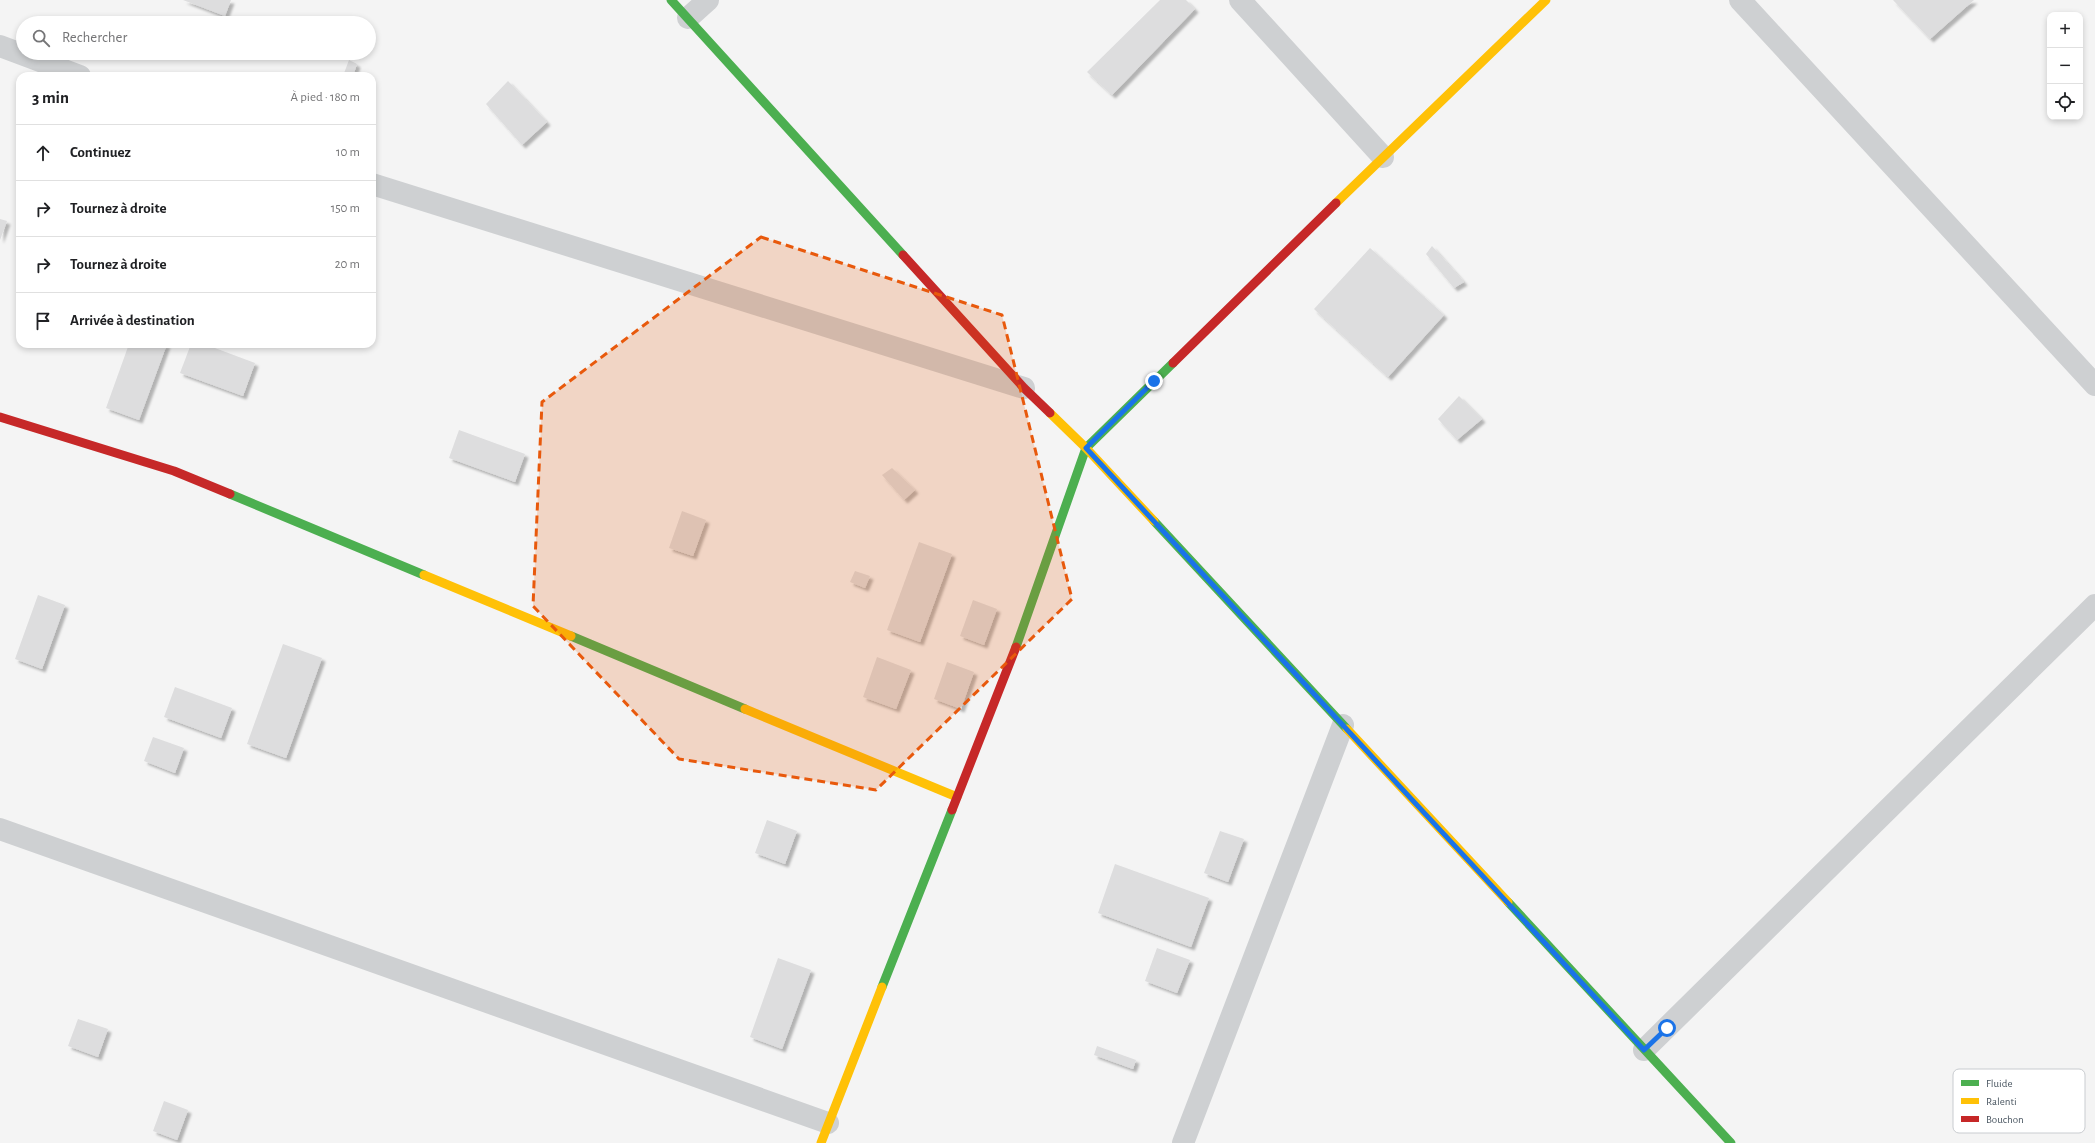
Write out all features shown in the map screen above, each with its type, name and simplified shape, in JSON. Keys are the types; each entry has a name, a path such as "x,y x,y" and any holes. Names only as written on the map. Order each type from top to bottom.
{"street":[{"path":"671,0 1024,388 1086,448 1731,1143"},
{"path":"688,18 708,0"},
{"path":"1240,0 1383,157"},
{"path":"0,829 825,1133 1020,639 1086,448 1383,157 1546,0"},
{"path":"1740,0 2095,385"},
{"path":"0,46 16,52"},
{"path":"37,60 69,72"},
{"path":"376,185 1024,388"},
{"path":"0,417 174,471 957,797"},
{"path":"1644,1050 2095,605"},
{"path":"1182,1143 1344,725"}],"highlighted area":[{"path":"761,237 1002,315 1072,599 876,790 679,759 533,606 542,402"}],"building":[{"path":"183,0 231,0 225,16"},
{"path":"1160,0 1186,0 1195,9 1112,95 1087,72"},
{"path":"1893,0 1974,0 1930,39"},
{"path":"349,60 357,64 354,72 344,72"},
{"path":"508,81 547,122 522,145 486,104"},
{"path":"0,219 7,221 0,240"},
{"path":"1432,246 1464,282 1454,288 1426,254"},
{"path":"1370,248 1444,315 1388,377 1314,309"},
{"path":"128,348 166,348 139,420 106,408"},
{"path":"189,348 215,348 255,363 243,396 180,373"},
{"path":"1459,396 1482,419 1457,440 1438,419"},
{"path":"459,430 525,454 515,482 449,458"},
{"path":"892,468 915,490 904,500 882,475"},
{"path":"682,511 706,520 693,556 669,548"},
{"path":"919,542 952,554 920,642 887,630"},
{"path":"855,571 870,576 865,588 850,582"},
{"path":"38,595 65,605 42,669 15,659"},
{"path":"973,600 997,609 984,645 960,636"},
{"path":"283,644 322,658 286,758 247,744"},
{"path":"877,657 911,670 896,709 863,697"},
{"path":"947,662 974,672 961,709 934,699"},
{"path":"175,687 232,708 221,738 164,717"},
{"path":"153,737 184,748 175,773 144,761"},
{"path":"767,820 797,831 785,864 755,853"},
{"path":"1220,831 1244,839 1228,882 1204,873"},
{"path":"1115,864 1209,898 1191,947 1098,913"},
{"path":"1157,948 1190,960 1177,993 1145,981"},
{"path":"778,958 811,970 782,1049 750,1037"},
{"path":"78,1019 108,1029 98,1057 68,1046"},
{"path":"1097,1046 1136,1060 1133,1069 1094,1055"},
{"path":"164,1101 188,1110 177,1140 153,1131"}],"traffic: fast":[{"path":"671,0 903,255"},
{"path":"1016,647 1086,448 1173,363"},
{"path":"230,494 424,575"},
{"path":"1154,521 1347,729"},
{"path":"571,636 745,709"},
{"path":"882,987 952,810"},
{"path":"1508,902 1731,1143"}],"traffic: slow":[{"path":"1336,203 1546,0"},
{"path":"1050,413 1086,448 1154,521"},
{"path":"424,575 571,636"},
{"path":"745,709 957,797"},
{"path":"1347,729 1508,902"},
{"path":"821,1143 882,987"}],"traffic: jam":[{"path":"1173,363 1336,203"},
{"path":"903,255 1024,388 1050,413"},
{"path":"0,417 174,471 230,494"},
{"path":"952,810 1016,647"}],"route":[{"path":"1154,381 1086,448 1644,1050 1667,1028"}]}
